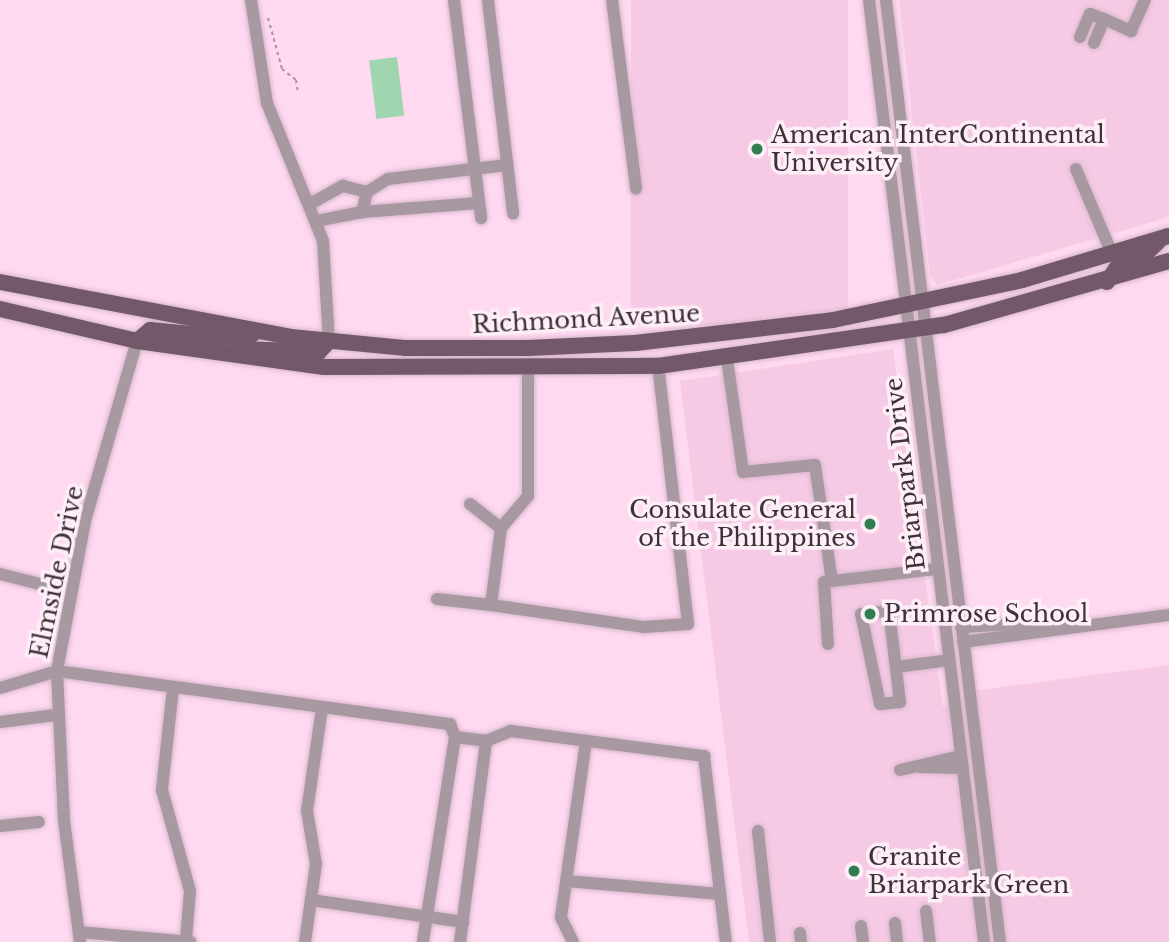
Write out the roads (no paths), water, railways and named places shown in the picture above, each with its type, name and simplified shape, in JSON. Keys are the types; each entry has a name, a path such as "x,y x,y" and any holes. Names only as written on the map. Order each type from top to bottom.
{"main road":[{"name":"Richmond Avenue","path":"0,282 259,332 329,341 528,348 719,335 905,306 1112,254 1166,237"},
{"path":"1107,282 1119,263 1142,257 1166,237"},
{"name":"Richmond Avenue","path":"0,309 137,341 356,369 528,371 659,366 727,359 916,330 1107,282 1169,261"},
{"path":"137,341 150,330 243,339 259,332"},
{"path":"719,335 727,359"},
{"path":"227,353 261,347 319,352 329,341"},
{"path":"528,348 528,371"}],"street":[{"path":"251,0 267,103 310,204 329,272 329,341"},
{"path":"454,0 481,218"},
{"path":"488,0 513,214"},
{"path":"612,0 636,188"},
{"name":"Briarpark Drive","path":"869,0 905,306 916,330 961,627 1000,942"},
{"name":"Briarpark Drive","path":"886,0 921,302 916,330 937,569 984,942"},
{"path":"1080,37 1090,14 1131,31 1145,0"},
{"path":"1094,43 1104,19"},
{"path":"310,204 343,186 366,192 388,179 507,165"},
{"path":"1076,169 1112,254"},
{"path":"362,212 366,192"},
{"path":"316,221 362,212 479,202"},
{"name":"Elmside Drive","path":"79,937 56,715 57,671 85,521 137,341"},
{"path":"727,359 743,472 815,465 832,581"},
{"path":"437,599 643,627 688,624 659,366"},
{"path":"491,605 501,528 528,496 528,371"},
{"path":"470,504 501,528"},
{"path":"828,644 821,589 832,581 937,569"},
{"path":"0,574 52,587"},
{"path":"889,611 896,667 900,702 880,704 861,614 889,611"},
{"path":"963,642 1037,630 1169,615"},
{"path":"990,624 992,639"},
{"path":"961,627 990,624 1037,630"},
{"path":"896,667 949,660"},
{"path":"0,688 57,671 450,724 455,737 423,942"},
{"path":"79,937 188,941 190,891 162,790 173,688"},
{"path":"305,942 316,864 307,811 322,708"},
{"path":"0,722 56,715"},
{"path":"455,737 486,741 511,731 704,756 726,942"},
{"path":"460,942 486,741"},
{"path":"573,942 561,917 586,741"},
{"path":"900,770 962,762"},
{"path":"0,826 39,822"},
{"path":"758,831 770,942"},
{"path":"566,881 720,894"},
{"path":"311,900 463,922"},
{"path":"926,911 930,942"},
{"path":"895,923 897,942"},
{"path":"862,926 863,942"}],"place":[{"name":"American InterContinental University","path":"757,149"},
{"name":"Consulate General of the Philippines","path":"870,524"},
{"name":"Primrose School","path":"870,614"},
{"name":"Granite Briarpark Green","path":"854,871"}]}
